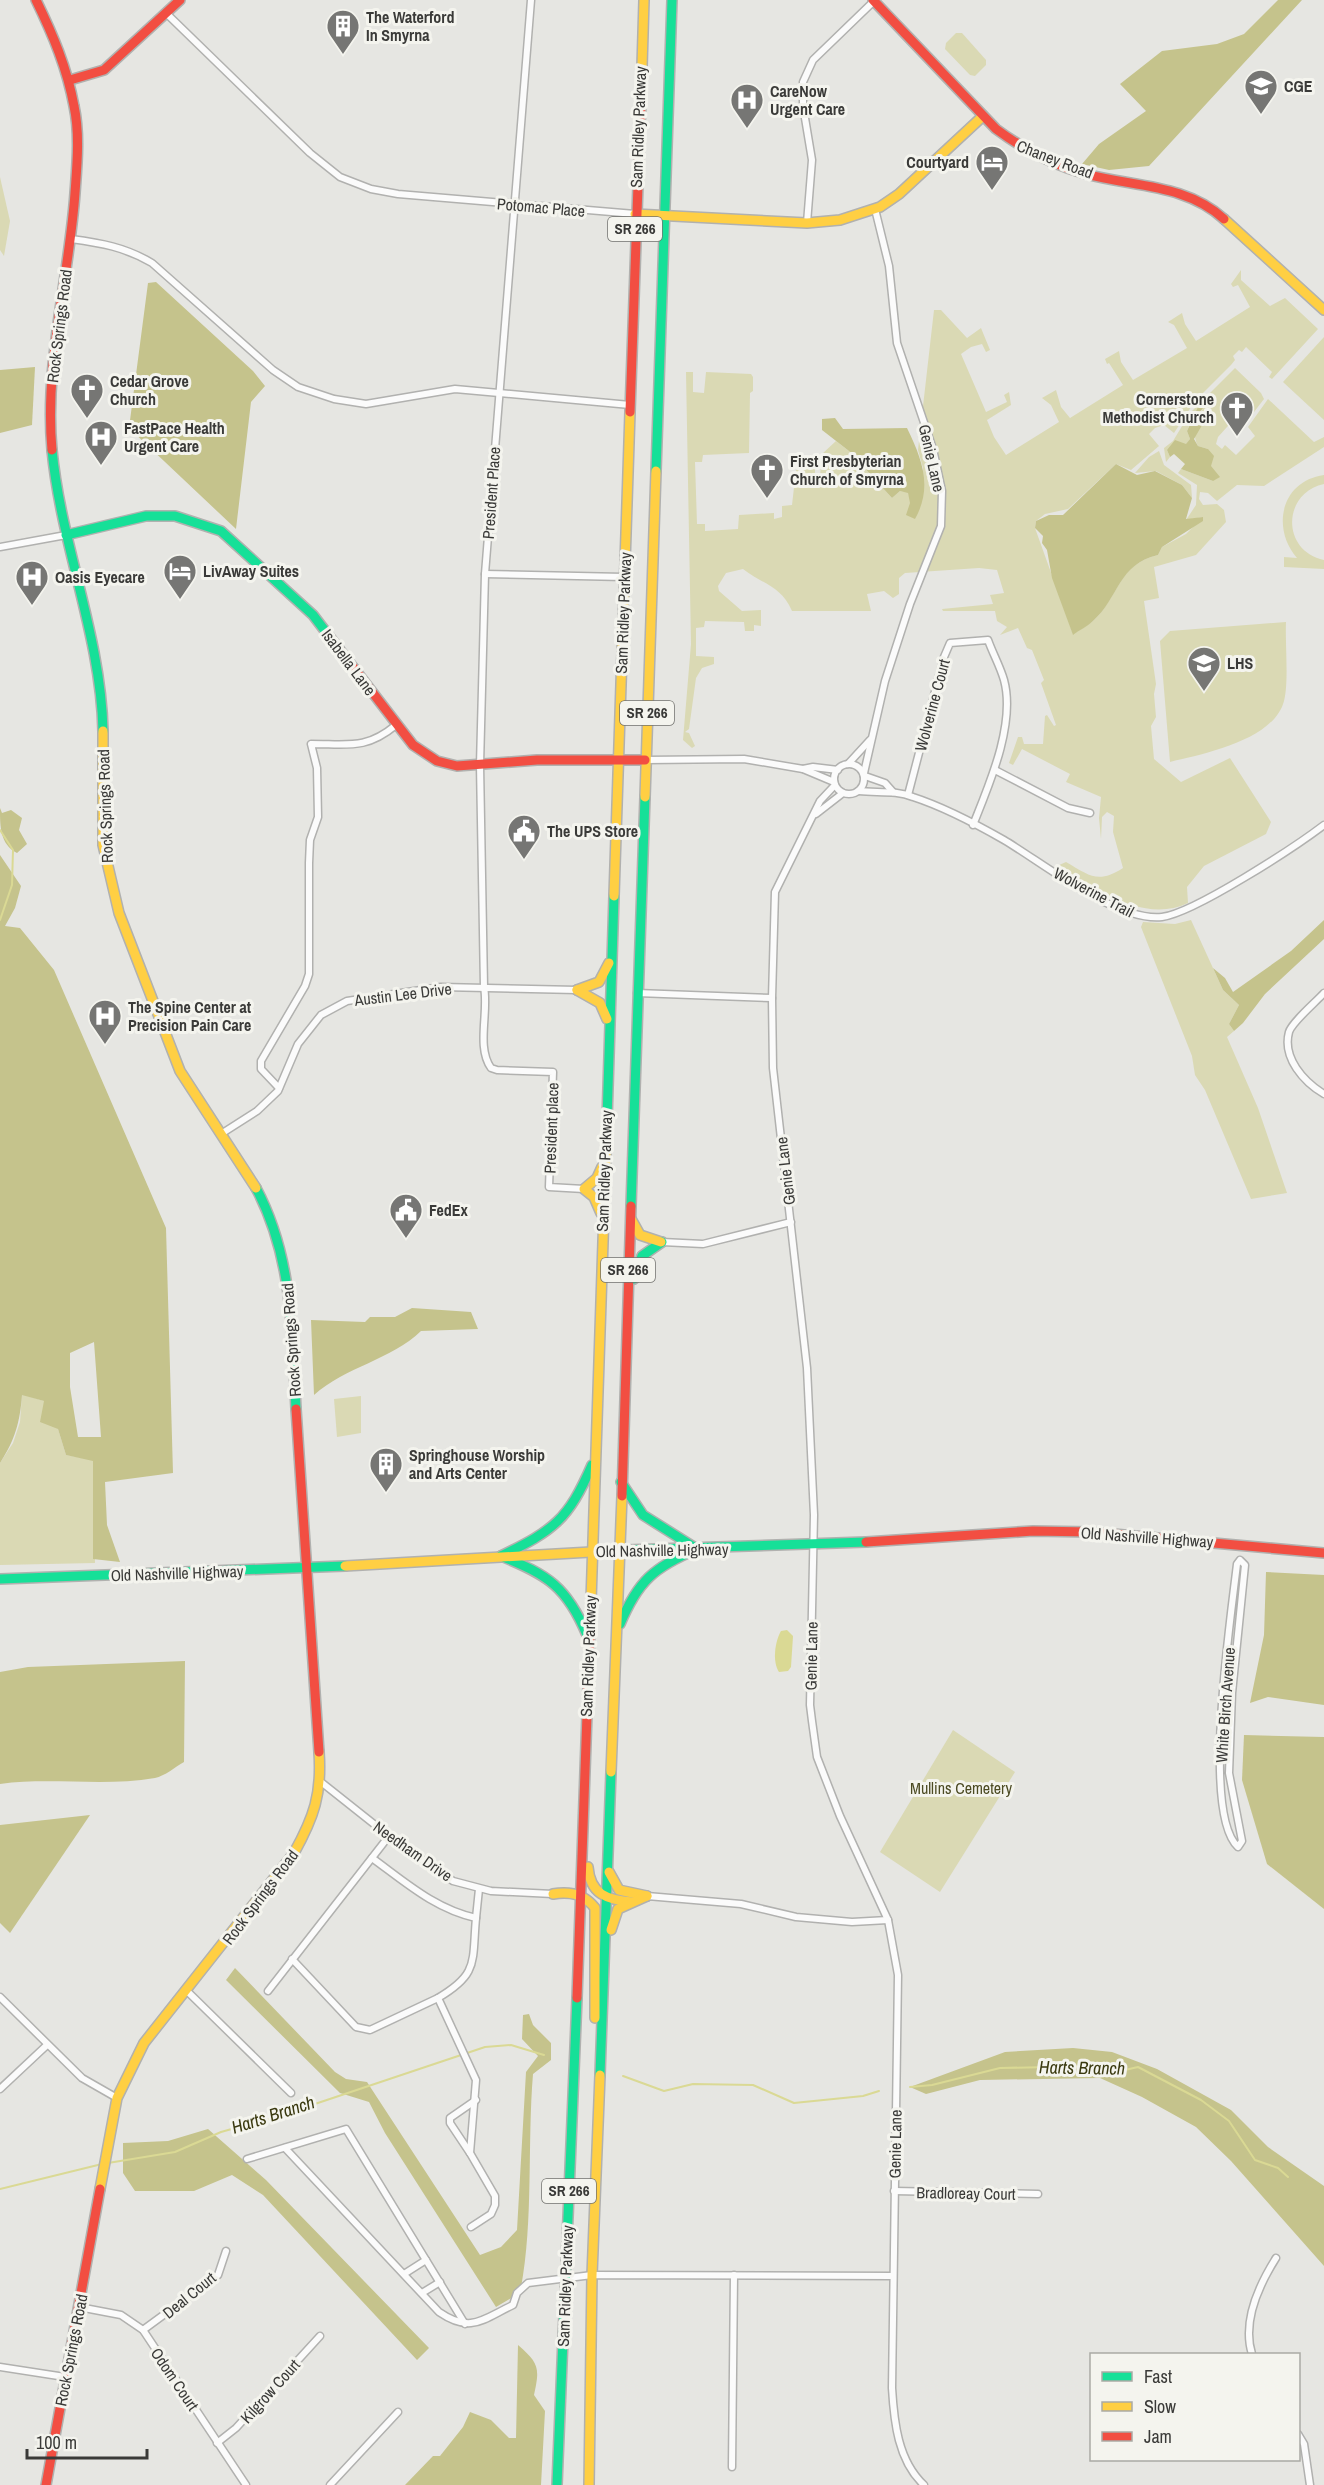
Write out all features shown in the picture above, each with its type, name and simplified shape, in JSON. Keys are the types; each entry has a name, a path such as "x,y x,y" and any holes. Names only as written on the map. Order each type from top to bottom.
{"main road":[{"name":"Rock Springs Road","path":"36,0 57,43 70,80 78,128 80,161 50,396 51,437 56,484 101,696 102,831 111,889 172,1054 185,1080 249,1176 271,1219 283,1255 290,1293 305,1568 321,1782 315,1810 302,1841 288,1863 141,2048 117,2098 46,2485"},
{"path":"70,80 104,70 122,57 180,0"},
{"name":"Sam Ridley Parkway","path":"557,2485 581,1897 635,214 644,0"},
{"name":"Sam Ridley Parkway","path":"588,2485 592,2275 674,0"},
{"name":"Chaney Road","path":"874,1 983,116 1017,146 1086,174 1164,188 1194,197 1212,207 1324,309"},
{"name":"Potomac Place","path":"635,214 807,223 840,220 875,208 899,194 983,116"},
{"name":"Isabella Lane","path":"66,535 146,516 175,516 221,531 313,615 396,725 424,755 457,766 537,760 645,760"},
{"path":"576,990 599,982 611,957"},
{"path":"576,990 600,1003 609,1023"},
{"path":"603,1219 597,1201 584,1189 597,1178 604,1160"},
{"path":"630,1218 640,1235 662,1242"},
{"path":"627,1309 635,1267 643,1252 662,1242"},
{"path":"501,1556 544,1536 563,1521 576,1503 595,1459"},
{"path":"621,1482 643,1515 697,1549"},
{"name":"Old Nashville Highway","path":"0,1580 305,1568 592,1551 814,1546 1044,1531 1091,1532 1324,1553"},
{"path":"617,1630 641,1581 665,1561 697,1549"},
{"path":"501,1556 543,1574 563,1589 576,1606 589,1640"},
{"path":"585,1767 590,1772 588,1878 594,1891 606,1899 632,1902"},
{"path":"608,1870 619,1890 647,1896"},
{"path":"553,1894 569,1892 592,1902 597,1917 595,2022 601,2034"},
{"path":"553,1894 568,1899 580,1917"},
{"path":"601,2034 608,2010 612,1919 620,1907 647,1896"}],"street":[{"name":"President Place","path":"484,987 480,765 485,574 531,0"},
{"path":"807,223 812,160 803,99 803,82 813,60 874,1"},
{"name":"Potomac Place","path":"167,14 310,153 340,177 371,189 398,194 635,214"},
{"name":"Genie Lane","path":"864,775 885,681 910,604 941,526 942,491 933,448 897,342 889,266 875,208"},
{"path":"71,239 108,243 130,250 152,263 273,370 298,387 334,399 366,404 455,389 630,405"},
{"path":"0,547 66,535"},
{"path":"485,574 624,578"},
{"name":"Wolverine Court","path":"908,795 944,657 950,643 988,640 1004,681 1006,711 995,770 973,825"},
{"path":"279,1088 261,1069 261,1061 305,986 309,975 310,840 318,817 317,768 311,744 365,744 377,740 396,725"},
{"name":"Genie Lane","path":"848,764 871,739"},
{"path":"645,760 744,759 803,769 834,784 843,793 859,791 864,775 856,766 848,764 838,770 813,767 803,769"},
{"path":"834,784 838,770"},
{"path":"995,770 1068,808 1090,813"},
{"name":"Wolverine Trail","path":"864,775 885,783 893,792"},
{"name":"Genie Lane","path":"834,784 820,801 816,814 793,852 775,892 773,1068 807,1378 814,1546 810,1705 817,1757 840,1816 888,1920 898,1975 892,2388 895,2427 914,2475 924,2485"},
{"name":"Wolverine Trail","path":"859,791 908,795 1002,839 1092,895 1141,917 1163,917 1192,907 1324,825"},
{"name":"Genie Lane","path":"816,814 843,793"},
{"name":"Austin Lee Drive","path":"221,1134 257,1111 279,1088 298,1044 305,1035 321,1015 347,1001 441,987 576,990"},
{"name":"President place","path":"484,987 487,1001 486,1060 491,1068 497,1070 554,1072 549,1187 584,1189"},
{"path":"637,993 772,998"},
{"path":"1324,993 1289,1030 1288,1045 1298,1072 1308,1084 1324,1094"},
{"path":"662,1242 704,1244 791,1222"},
{"name":"White Birch Avenue","path":"1240,1560 1245,1565 1232,1693 1230,1773 1242,1841 1238,1847 1233,1842 1224,1813 1220,1776 1222,1716 1237,1564 1240,1560"},
{"name":"Needham Drive","path":"321,1782 440,1874 479,1889 525,1895 553,1894"},
{"path":"268,1991 389,1836"},
{"path":"372,1858 437,1905 455,1913 476,1918"},
{"path":"292,1959 356,2027 370,2030 458,1987 472,1967 479,1889"},
{"path":"647,1896 741,1904 796,1917 852,1922 888,1920"},
{"path":"186,1990 291,2093"},
{"path":"0,1997 46,2045 82,2078 117,2098"},
{"path":"438,1998 470,2061 476,2080 470,2153"},
{"path":"0,2089 46,2045"},
{"path":"471,2227 491,2214 495,2205 495,2196 450,2123 450,2118 476,2100"},
{"path":"247,2160 346,2129 465,2324"},
{"path":"285,2148 439,2312 455,2323 474,2324 513,2305 517,2293 528,2283 541,2280 592,2275 893,2276"},
{"name":"Bradloreay Court","path":"894,2192 1038,2194"},
{"name":"Deal Court","path":"143,2331 218,2275 226,2251"},
{"path":"1252,2353 1251,2315 1266,2274 1276,2258"},
{"path":"404,2274 426,2260"},
{"path":"732,2467 734,2274"},
{"path":"422,2293 440,2282"},
{"name":"Odom Court","path":"79,2307 121,2315 143,2331 246,2485"},
{"name":"Kilgrow Court","path":"218,2443 236,2428 320,2336"},
{"path":"0,2367 65,2377"},
{"path":"330,2485 398,2412"},
{"path":"1300,2436 1304,2444 1310,2485"}],"green space":[{"path":"956,33 962,33 986,60 986,65 975,76 970,75 945,49 946,43"},
{"path":"0,177 10,221 4,256 0,250"},
{"path":"1241,270 1241,280 1270,306 1285,298 1318,329 1272,379 1269,377 1272,372 1246,347 1242,352 1239,350 1233,356 1235,360 1231,365 1195,401 1174,433 1164,425 1155,428 1149,434 1159,446 1131,470 1116,464 1068,509 1045,514 1036,521 1035,528 1073,634 1091,623 1102,612 1120,582 1135,566 1145,559 1158,555 1162,547 1186,534 1203,517 1186,520 1196,505 1197,485 1178,473 1181,469 1213,481 1208,449 1198,446 1195,437 1196,422 1203,409 1194,413 1187,431 1190,439 1186,445 1167,450 1170,457 1166,462 1164,448 1173,441 1190,413 1235,368 1261,393 1264,399 1244,425 1236,417 1218,437 1216,444 1222,449 1225,445 1236,455 1255,436 1248,427 1268,399 1314,442 1324,437 1324,447 1264,486 1237,485 1217,501 1208,493 1200,492 1199,499 1203,505 1217,504 1224,510 1226,522 1196,555 1154,567 1159,598 1144,601 1156,684 1154,694 1156,717 1151,726 1154,759 1181,782 1230,758 1271,822 1266,834 1204,866 1187,887 1188,903 1171,908 1137,907 1104,893 1057,866 1066,862 1088,874 1100,877 1123,868 1113,832 1114,816 1107,812 1102,817 1101,839 1099,818 1101,797 1066,782 1070,774 1022,749 1013,765 1009,763 1018,737 1022,737 1024,744 1043,744 1045,716 1047,715 1054,726 1056,725 1041,683 1044,680 1032,650 1027,648 1018,628 1000,635 1007,627 997,621 995,611 943,611 942,609 993,604 990,595 1004,593 997,570 979,568 905,573 899,578 899,594 893,598 884,591 867,594 871,611 792,611 783,596 743,569 726,573 718,586 719,591 742,611 761,610 761,626 754,625 754,631 745,631 744,622 705,621 704,627 696,628 696,656 714,657 714,664 702,668 696,678 689,729 685,732 689,733 695,746 692,748 683,740 691,644 686,372 693,372 693,392 704,393 706,372 751,374 753,377 753,391 750,393 749,453 703,455 702,462 695,462 697,524 705,524 705,531 738,529 739,515 774,513 774,519 782,517 782,506 792,505 796,470 806,469 809,463 815,463 815,474 820,476 822,454 836,441 849,451 892,498 900,491 908,492 915,519 923,468 918,450 934,310 941,310 967,338 981,328 990,350 986,352 982,344 971,347 961,354 986,412 1007,402 1004,395 1009,392 1011,405 987,420 994,437 1006,455 1059,422 1051,405 1042,398 1056,390 1061,407 1070,418 1123,385 1105,359 1119,351 1121,362 1133,380 1187,348 1174,325 1168,322 1182,313 1185,324 1196,341 1250,307 1238,285 1233,287 1231,284"},
{"path":"1324,337 1324,420 1283,382"},
{"path":"1159,451 1164,465 1191,485 1192,498 1182,485 1156,471 1135,473 1149,457"},
{"path":"1324,475 1324,484 1310,489 1300,498 1294,510 1292,522 1294,534 1300,546 1310,555 1324,560 1324,569 1284,567 1284,557 1297,558 1284,533 1283,520 1290,496 1298,486 1309,479"},
{"path":"1286,622 1287,673 1284,701 1278,714 1267,726 1236,743 1201,755 1170,762 1160,641 1170,631"},
{"path":"1191,920 1223,990 1239,1005 1229,1024 1234,1031 1227,1037 1258,1108 1287,1193 1251,1199 1205,1090 1195,1075 1192,1056 1141,927 1143,922 1175,924"},
{"path":"22,1394 44,1401 58,1429 66,1455 93,1460 95,1563 0,1565 0,1463 13,1443 20,1422"},
{"path":"361,1396 361,1433 337,1437 334,1399"},
{"name":"Mullins Cemetery","path":"953,1730 1015,1772 940,1892 880,1852"}],"shaded area":[{"path":"1278,0 1302,0 1149,166 1109,170 1082,164 1099,144 1146,111 1120,84 1162,51 1217,44 1244,34"},
{"path":"156,282 253,371 265,386 251,402 236,529 129,428 148,283"},
{"path":"35,367 32,425 0,433 0,370"},
{"path":"1198,407 1203,408 1198,414 1205,420 1194,439 1198,446 1208,449 1214,456 1211,466 1220,477 1213,481 1181,469 1185,464 1174,454 1170,457 1167,450 1175,440 1186,444 1190,439 1187,431"},
{"path":"835,418 843,429 907,428 921,462 924,484 923,496 915,519 906,515 910,503 908,493 900,491 892,498 849,451 822,430 822,419"},
{"path":"1116,464 1137,475 1155,471 1182,485 1192,498 1186,519 1203,517 1203,521 1162,547 1158,555 1145,559 1135,566 1120,583 1102,612 1073,635 1052,578 1047,550 1042,543 1043,536 1035,528 1036,521 1049,515 1063,515"},
{"path":"0,808 2,813 11,810 22,818 19,830 27,844 17,853 4,840"},
{"path":"0,855 21,886 15,908 5,926 20,928 54,970 166,1228 173,1473 105,1482 107,1525 120,1562 93,1559 93,1461 66,1455 58,1429 40,1422 44,1401 22,1395 16,1430 0,1463","holes":["94,1342 101,1437 78,1437 70,1387 70,1353"]},
{"path":"1324,920 1324,939 1265,994 1234,1031 1229,1024 1239,1005 1223,990 1213,968 1225,978 1233,992 1291,951"},
{"path":"412,1308 471,1312 478,1329 421,1331 396,1349 340,1377 314,1395 311,1320 365,1322 370,1317 395,1317"},
{"path":"1266,1572 1324,1575 1324,1705 1268,1697 1250,1703 1264,1635"},
{"path":"787,1630 793,1636 791,1667 788,1671 779,1672 775,1657 776,1646 781,1631"},
{"path":"185,1661 184,1762 159,1777 136,1781 39,1781 0,1784 0,1672 28,1667"},
{"path":"1244,1735 1324,1737 1324,1909 1267,1864 1242,1780"},
{"path":"90,1815 10,1933 0,1923 0,1825"},
{"path":"235,1968 335,2072 346,2079 367,2082 480,2255 501,2247 517,2230 526,2072 538,2056 522,2039 523,2015 529,2014 533,2025 551,2043 551,2060 533,2074 529,2212 520,2293 496,2307 385,2133 369,2102 340,2093 226,1980"},
{"path":"1073,2048 1112,2052 1157,2069 1231,2110 1268,2147 1324,2186 1324,2266 1231,2161 1196,2127 1142,2097 1100,2078 980,2080 926,2094 910,2087 1005,2052"},
{"path":"208,2129 266,2180 429,2348 417,2360 263,2195 232,2175 194,2191 135,2191 123,2173 123,2143 168,2141"},
{"path":"518,2345 534,2362 537,2378 534,2395 545,2411 541,2485 405,2485 433,2456 440,2456 463,2427 470,2412 491,2420 509,2438 516,2438"}],"waterway":[{"path":"0,830 13,850 12,885 0,920"},
{"name":"Harts Branch","path":"108,2163 175,2152 221,2132 285,2114 485,2047 511,2045 544,2055"},
{"name":"Harts Branch","path":"910,2087 932,2085 1000,2068 1096,2066 1125,2070 1138,2067 1201,2100 1229,2121 1255,2160 1278,2168 1288,2177"},
{"name":"Harts Branch","path":"623,2076 664,2091 693,2084 753,2085 794,2103 863,2096 879,2091"},
{"name":"Harts Branch","path":"0,2189 102,2164"}],"traffic: fast":[{"path":"656,471 672,0"},
{"path":"52,450 63,521 95,660 101,696 103,731"},
{"path":"66,535 146,516 175,516 221,531 313,615 329,636"},
{"path":"631,1206 645,797"},
{"path":"606,1152 614,896"},
{"path":"256,1188 268,1214 284,1268 291,1324 296,1409"},
{"path":"634,1279 642,1256 662,1242"},
{"path":"501,1556 534,1539 557,1521 575,1499 592,1465"},
{"path":"621,1482 643,1515 697,1549"},
{"path":"626,1550 866,1542"},
{"path":"620,1624 634,1597 649,1577 669,1562 697,1549"},
{"path":"501,1556 544,1577 554,1585 572,1605 587,1635"},
{"path":"0,1579 345,1566"},
{"path":"600,2075 611,1772"},
{"path":"557,2485 577,1998"}],"traffic: slow":[{"path":"641,100 644,0"},
{"path":"635,214 807,223 840,220 880,207 899,194 983,116"},
{"path":"1224,219 1324,310"},
{"path":"614,896 630,412"},
{"path":"645,797 656,471"},
{"path":"103,731 103,845 119,913 180,1071 256,1188"},
{"path":"577,990 599,982 609,963"},
{"path":"577,990 600,1003 607,1019"},
{"path":"591,1601 606,1152"},
{"path":"601,1213 594,1197 584,1189 597,1178 602,1167"},
{"path":"631,1219 640,1235 661,1242"},
{"path":"611,1772 622,1496"},
{"path":"345,1566 626,1550"},
{"path":"100,2189 117,2098 144,2043 294,1853 307,1828 318,1793 319,1752"},
{"path":"588,1867 592,1884 601,1894 632,1902"},
{"path":"609,1872 619,1890 647,1896"},
{"path":"553,1894 576,1895 586,1899 595,1908 595,2018"},
{"path":"611,1930 618,1909 647,1896"},
{"path":"589,2485 592,2275 600,2075"}],"traffic: jam":[{"path":"36,0 54,39 68,78 76,117 77,138 77,172 72,225 51,386 52,450"},
{"path":"70,80 104,70 180,0"},
{"path":"873,0 996,129 1017,143 1050,161 1086,174 1159,188 1193,199 1224,219"},
{"path":"630,412 641,100"},
{"path":"329,636 413,745 437,761 457,766 537,760 645,760"},
{"path":"622,1496 631,1206"},
{"path":"296,1409 319,1752"},
{"path":"866,1542 1033,1531 1091,1532 1324,1553"},
{"path":"577,1998 591,1601"},
{"path":"46,2485 100,2189"}],"place":[{"name":"The Waterford In Smyrna","path":"343,55"},
{"name":"CGE","path":"1261,115"},
{"name":"CareNow Urgent Care","path":"747,129"},
{"name":"Courtyard","path":"992,191"},
{"name":"Cedar Grove Church","path":"87,419"},
{"name":"Cornerstone Methodist Church","path":"1237,437"},
{"name":"FastPace Health Urgent Care","path":"101,466"},
{"name":"First Presbyterian Church of Smyrna","path":"767,499"},
{"name":"LivAway Suites","path":"180,600"},
{"name":"Oasis Eyecare","path":"32,606"},
{"name":"LHS","path":"1204,692"},
{"name":"The UPS Store","path":"524,860"},
{"name":"The Spine Center at Precision Pain Care","path":"105,1045"},
{"name":"FedEx","path":"406,1239"},
{"name":"Springhouse Worship and Arts Center","path":"386,1493"}]}
